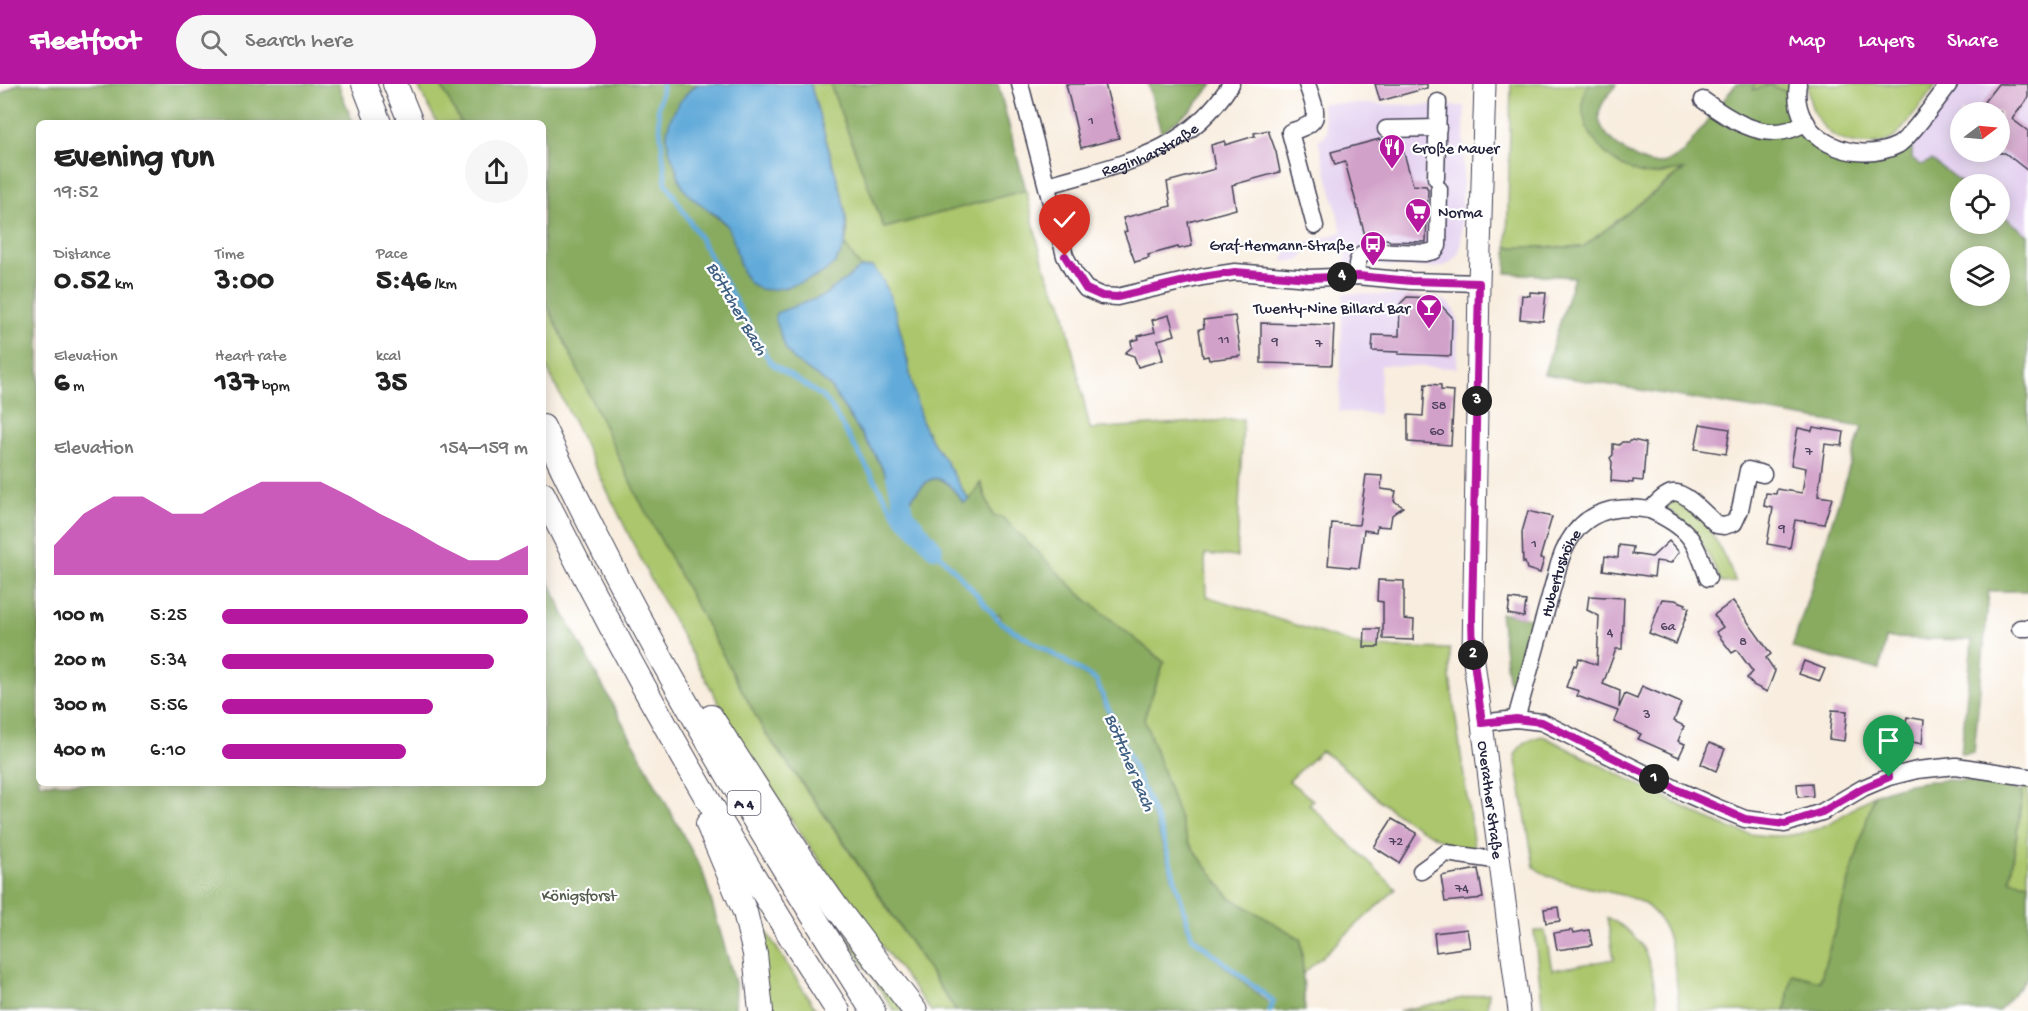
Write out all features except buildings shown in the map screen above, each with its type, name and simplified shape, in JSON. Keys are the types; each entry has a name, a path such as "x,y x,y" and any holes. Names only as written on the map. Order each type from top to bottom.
{"highway":[{"path":"364,84 379,120"},
{"path":"395,84 410,120"},
{"name":"A 4","path":"546,432 623,589 718,760 873,1011"},
{"name":"A 4","path":"546,500 586,580 670,736 838,1011"},
{"path":"623,589 721,733 803,860 915,1011"},
{"path":"670,736 745,912 755,954 761,1011"}],"main road":[{"name":"Overather Straße","path":"1485,84 1479,283 1473,654 1519,1011"}],"street":[{"path":"1020,84 1065,256 1086,289 1102,296 1117,297 1202,277 1235,272 1309,278 1358,276 1411,281 1479,283"},
{"name":"Reginharstraße","path":"1047,184 1142,157 1163,148 1190,131 1209,113 1231,84"},
{"path":"1307,84 1314,105 1315,120 1311,125 1290,132 1315,226"},
{"path":"1798,84 1796,95 1807,123 1819,138 1841,150 1862,154 1878,152 1900,144 1949,84"},
{"path":"1703,100 1726,117 1757,129 1773,132 1788,131 1807,123"},
{"path":"1358,276 1356,263 1367,251 1425,253 1434,250 1437,246 1438,102"},
{"path":"1386,129 1438,128"},
{"path":"1708,578 1696,546 1687,533 1674,521 1650,510 1669,494 1676,492 1684,495 1717,525 1724,526 1734,523 1740,510 1748,470 1763,474"},
{"name":"Hubertushöhe","path":"1516,719 1565,546 1578,527 1593,516 1615,509 1632,507 1650,510"},
{"path":"1482,723 1516,719 1542,722 1680,791 1745,819 1785,824 1822,812 1889,777 1917,770 1956,766 2028,777"},
{"path":"1421,871 1446,853 1501,861"}],"shaded area":[{"path":"1961,84 2028,84 2028,235 2010,221 2010,174 1950,174 1932,161 1924,165 1912,158 1912,147"},
{"path":"1321,103 1465,106 1461,246 1452,261 1435,268 1345,264 1346,243 1328,242 1313,246 1299,261 1282,261 1291,247 1342,232 1318,140 1327,131"},
{"path":"1343,293 1435,297 1448,302 1454,309 1458,322 1457,368 1381,365 1379,414 1339,412"}],"green space":[{"name":"Königsforst","path":"17,84 338,84 352,120 36,120 36,786 546,786 546,575 563,612 703,872 736,986 735,1011 0,1011 0,95"},
{"path":"417,84 440,84 459,120 435,120"},
{"path":"440,84 698,84 688,91 698,202 728,226 740,265 784,288 814,278 835,263 845,245 861,268 823,296 804,303 794,360 829,385 874,453 898,497 911,499 930,480 940,479 952,488 963,503 969,500 980,483 993,516 1002,517 1083,597 1164,662 1144,718 1188,842 1229,897 1301,939 1305,1011 1271,1011 1273,1001 1192,934 1159,824 1095,678 1001,621 1000,614 997,615 998,623 1094,681 1156,824 1190,937 1270,1004 1269,1011 956,1011 831,823 764,731 636,494 546,302 546,120 459,120"},
{"path":"810,84 830,84 884,228 1026,190 1044,264 1062,302 1090,429 1243,419 1237,557 1205,554 1206,596 1364,647 1450,649 1450,677 1475,854 1441,840 1409,822 1380,801 1321,751 1289,781 1313,800 1309,804 1396,889 1303,974 1301,939 1229,897 1188,842 1144,718 1164,662 1083,597 993,516 981,483 969,500 924,428 914,400 908,361 887,288 872,267 861,268 845,245 848,230 830,153"},
{"path":"830,84 998,84 1026,190 884,228"},
{"path":"1148,84 1213,84 1191,110 1161,132"},
{"path":"1511,84 1589,84 1585,89 1587,128 1659,175 1685,168 1583,247 1507,247"},
{"path":"1589,84 1617,84 1601,107 1600,124 1620,148 1639,160 1656,164 1682,154 1736,84 1754,84 1753,90 1770,85 1790,93 1815,143 1835,156 1859,162 1883,160 1895,156 1905,150 1925,130 1912,147 1912,158 1921,165 1932,160 1950,174 1950,234 2010,234 2010,221 2028,235 2028,591 1989,591 1974,753 1961,754 1972,640 1886,638 1880,670 1792,648 1862,427 1544,374 1574,277 1506,273 1507,247 1583,247 1684,170 1645,174 1617,163 1591,136 1583,113 1584,92"},
{"path":"1754,84 1792,84 1790,93 1770,85 1753,90"},
{"path":"1808,84 1937,84 1892,139 1877,144 1860,144 1838,138 1822,125 1812,106"},
{"path":"546,302 636,494 764,731 830,823 956,1011 931,1011 830,876 778,800 725,714 650,578 546,366"},
{"path":"1671,499 1693,510 1702,521 1719,546 1736,582 1722,583 1705,549 1691,529 1661,506"},
{"path":"1500,613 1536,619 1516,690 1508,680"},
{"path":"1543,736 1707,819 1751,834 1785,836 1815,829 1833,821 1874,795 1820,982 1792,974 1785,1011 1680,1011 1672,952 1662,924 1655,913 1644,904 1630,898 1559,880 1534,867 1515,755 1526,742"},
{"path":"1946,780 1968,781 2023,791 2010,880 2028,883 2028,976 1999,1011 1785,1011 1792,974 1820,981 1874,795 1909,784"},
{"path":"2024,785 2028,785 2028,883 2010,881"},
{"path":"750,906 817,1011 769,1011"},
{"path":"1607,918 1622,926 1641,945 1651,968 1659,1011 1543,1011 1534,931 1545,931 1552,970 1614,959"},
{"path":"840,927 907,1011 894,1011"},
{"path":"1489,993 1487,1011 1398,1011"}],"water":[{"path":"698,84 810,84 842,194 845,212 844,245 837,260 824,272 805,281 777,289 766,290 753,285 742,271 728,227 684,189 669,149 668,129 677,107 686,94"},
{"path":"872,267 882,279 897,317 923,424 969,500 963,503 946,482 935,478 925,483 911,499 898,497 874,453 829,385 794,360 786,350 775,318 776,313 823,296 861,268"}],"waterway":[{"name":"Böttcher Bach","path":"663,84 658,108 666,183 770,362 828,402 899,521 917,539 934,549 1000,622 1096,680 1160,828 1192,937 1273,1001 1270,1011"},
{"name":"Böttcher Bach","path":"895,476 905,514 934,549"}],"place":[{"name":"Große Mauer","path":"1392,170"},
{"name":"Norma","path":"1418,234"},
{"name":"Graf-Hermann-Straße","path":"1373,267"},
{"name":"Twenty-Nine Billard Bar","path":"1429,330"}],"route":[{"path":"1065,256 1086,289 1102,296 1117,297 1177,285 1202,277 1235,272 1309,278 1358,276 1411,281 1479,283 1472,618 1473,654 1482,723 1516,719 1542,722 1680,791 1745,819 1785,824 1822,812 1863,788 1889,777"}]}
